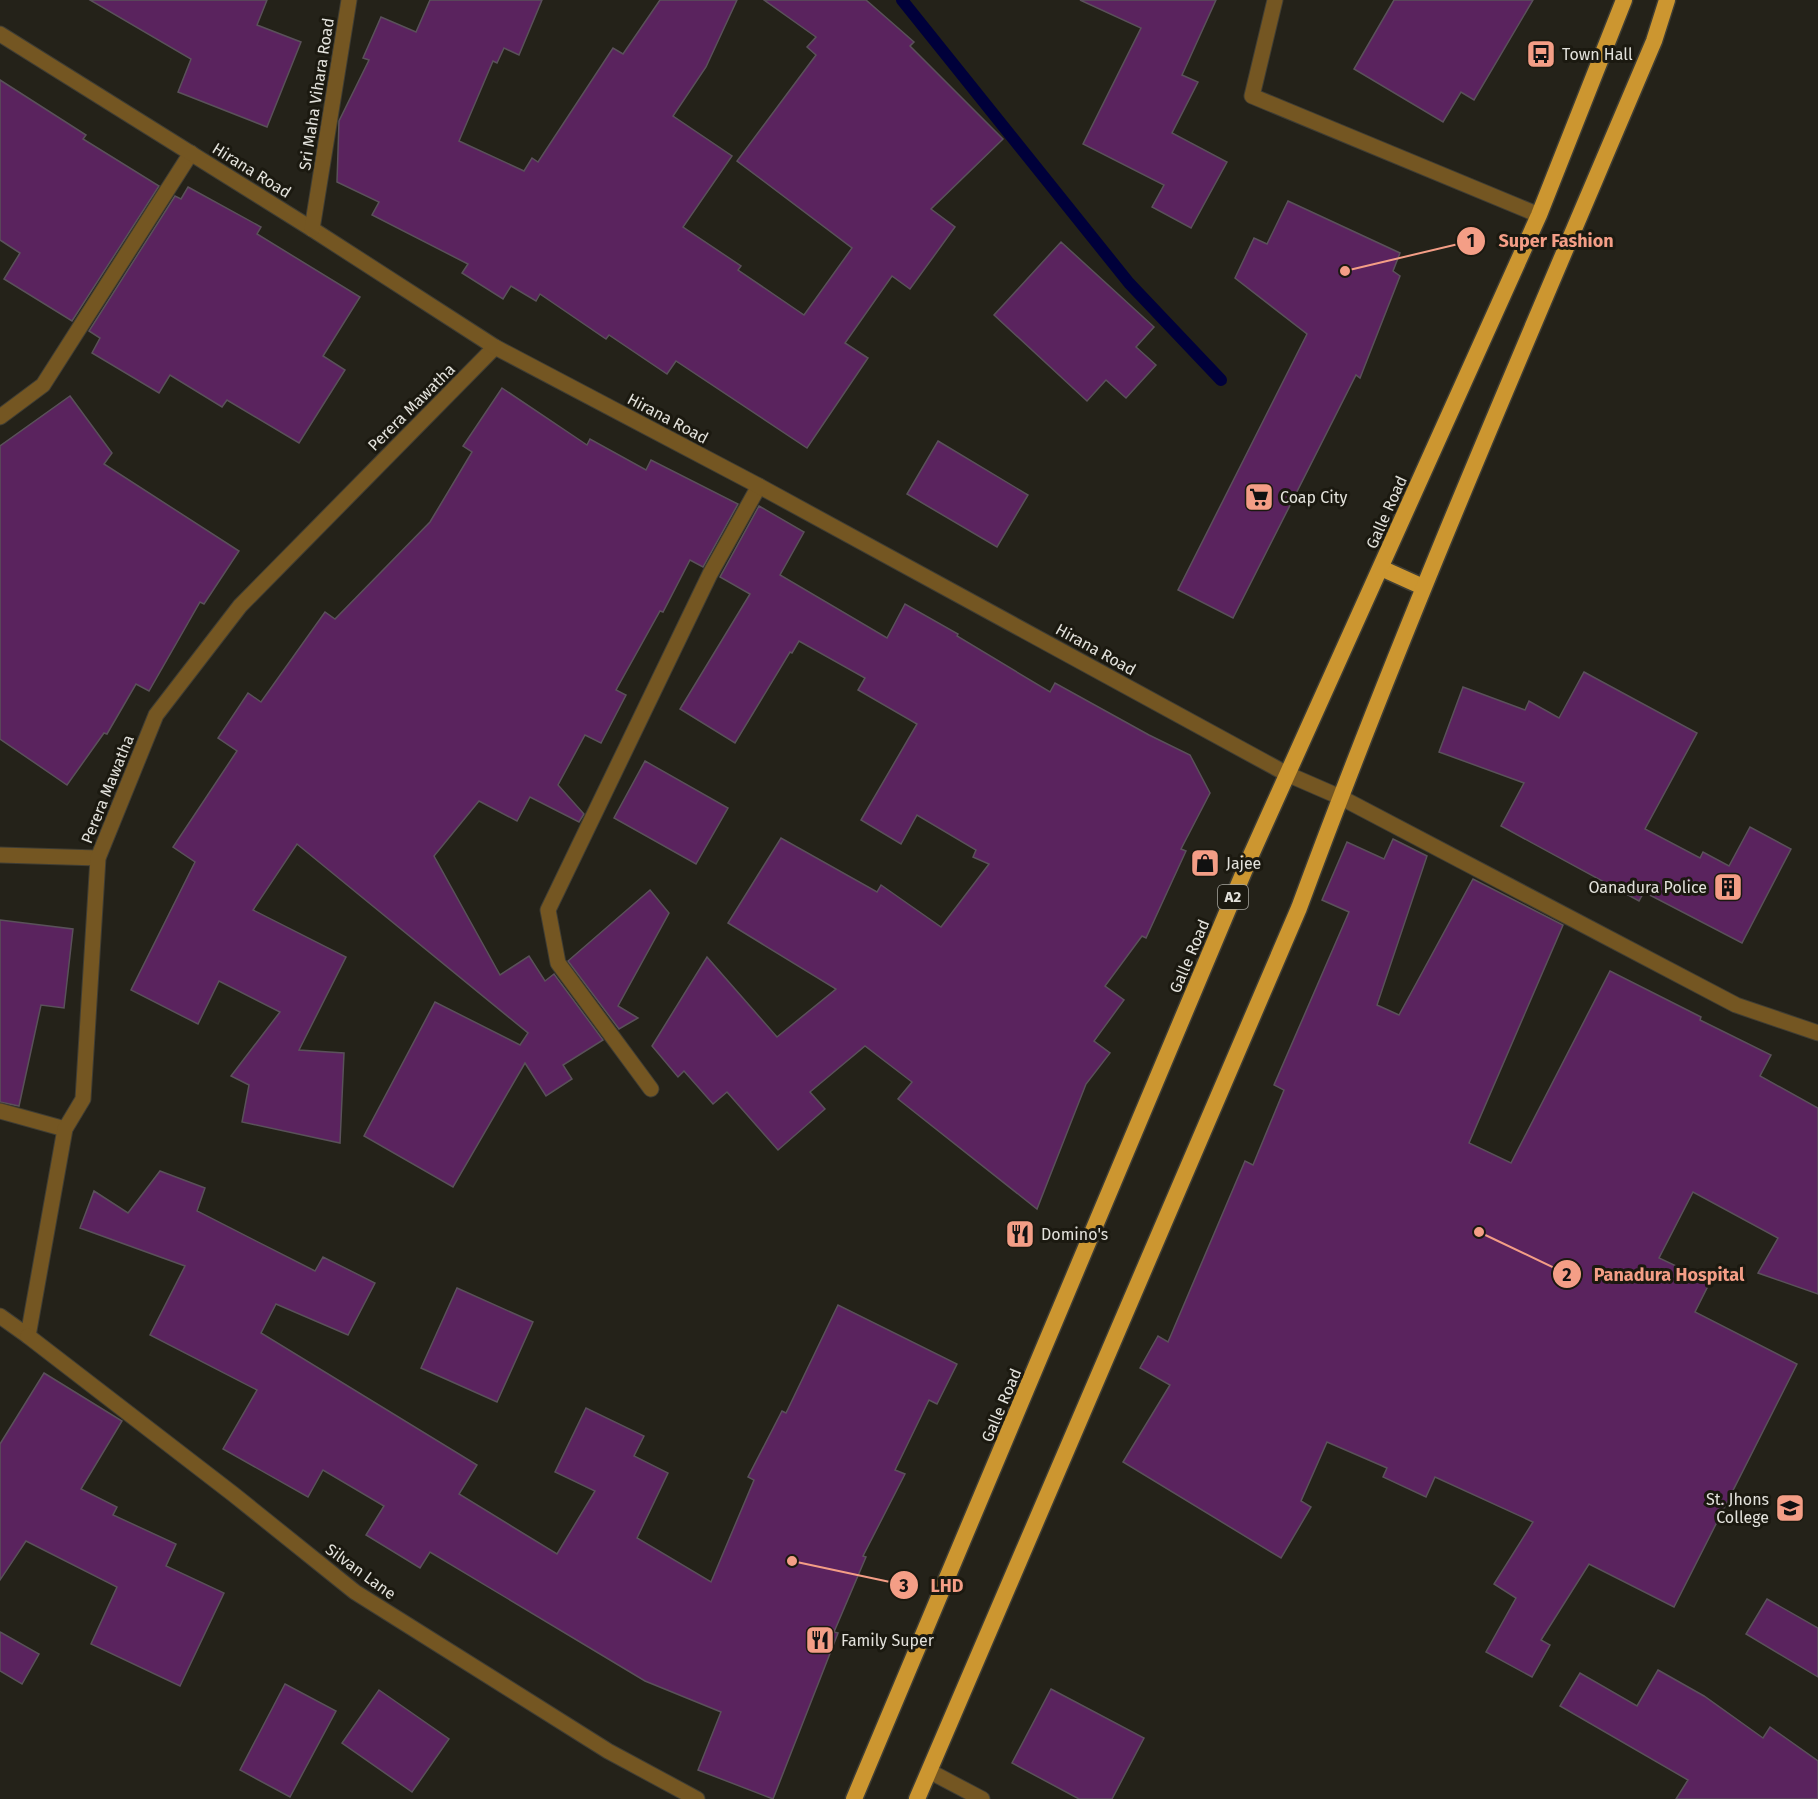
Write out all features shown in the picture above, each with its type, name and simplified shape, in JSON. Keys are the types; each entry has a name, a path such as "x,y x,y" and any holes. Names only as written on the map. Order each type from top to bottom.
{"highway":[{"name":"Galle Road","path":"854,1799 1251,855 1539,215 1624,0"},
{"path":"917,1799 1299,909 1340,796 1423,586 1654,41 1667,0"},
{"path":"1381,568 1423,586"}],"street":[{"name":"Sri Maha Vihara Road","path":"312,229 349,0"},
{"path":"1275,0 1252,96 1539,215"},
{"name":"Hirana Road","path":"0,34 495,346 759,486 1287,774 1340,796 1736,1005 1818,1033"},
{"path":"0,417 43,385 191,153"},
{"name":"Perera Mawatha","path":"28,1336 65,1129 83,1099 98,858 156,716 240,606 495,346"},
{"path":"651,1089 558,963 548,910 710,574 759,486"},
{"path":"0,855 98,858"},
{"path":"0,1111 65,1129"},
{"path":"0,1316 28,1336"},
{"name":"Silvan Lane","path":"28,1336 233,1494 355,1592 608,1751 696,1799"},
{"path":"929,1771 982,1799"}],"building":[{"path":"90,0 267,0 257,25 301,42 267,127 178,92 191,59"},
{"path":"430,0 542,0 519,55 504,48 497,63 493,61 459,141 524,171 532,158 538,162 613,48 623,54 660,0 737,0 706,67 673,116 732,156 683,227 741,266 738,270 804,315 852,248 737,161 816,55 807,47 816,37 764,0 866,0 914,42 910,46 1003,139 931,209 955,227 910,289 892,276 845,343 868,358 807,448 676,361 667,374 609,335 606,339 540,294 536,301 511,286 503,299 462,273 468,264 372,215 379,202 337,182 339,121 369,60 363,58 381,17 416,32"},
{"path":"1080,0 1216,0 1182,75 1198,82 1172,133 1227,162 1191,228 1152,207 1164,185 1083,144 1141,28"},
{"path":"1394,0 1533,0 1474,100 1461,92 1443,122 1354,69"},
{"path":"0,80 86,135 83,139 159,186 72,321 4,279 20,253 0,240"},
{"path":"188,187 261,227 257,234 360,297 323,356 345,370 299,443 227,400 222,407 170,375 159,393 92,353 100,338 89,331 175,196 181,199"},
{"path":"1288,201 1400,253 1393,271 1400,276 1360,378 1356,375 1233,618 1178,590 1307,334 1235,278 1254,238 1267,244"},
{"path":"1061,242 1154,327 1136,347 1156,365 1126,398 1106,380 1087,401 994,315"},
{"path":"502,388 587,445 590,439 646,470 651,460 738,504 703,567 690,560 663,612 660,611 616,690 626,695 601,743 585,735 558,785 584,814 579,822 530,797 517,821 479,801 434,856 500,975 529,956 545,981 554,974 603,1040 563,1065 572,1079 546,1096 525,1063 453,1187 364,1136 435,1002 520,1045 528,1033 297,844 253,910 346,957 299,1050 344,1053 340,1143 242,1122 249,1085 231,1076 280,1012 219,981 198,1024 131,990 195,862 173,847 237,751 218,738 248,693 261,702 325,612 335,619 430,522 472,452 463,446"},
{"path":"70,396 112,453 104,464 239,551 204,604 200,602 149,691 136,684 107,734 104,733 67,785 0,739 0,446"},
{"path":"938,441 1028,495 997,547 907,494"},
{"path":"759,506 804,532 780,575 887,638 905,604 958,634 957,636 1050,692 1055,683 1190,755 1210,793 1181,849 1186,851 1146,938 1142,936 1105,986 1124,1000 1094,1041 1110,1053 1086,1084 1037,1209 898,1099 912,1082 865,1046 810,1092 825,1109 778,1150 727,1092 713,1104 684,1071 678,1077 652,1046 707,957 777,1037 836,989 728,923 781,838 877,892 881,885 941,927 989,864 973,857 976,850 917,815 901,844 861,820 917,724 858,690 865,678 799,641 735,743 680,709 750,594 720,577"},
{"path":"1584,672 1697,733 1645,829 1700,858 1703,852 1729,866 1750,827 1791,849 1742,943 1644,892 1639,901 1501,826 1524,783 1439,752 1463,687 1525,710 1529,701 1559,718"},
{"path":"645,761 728,808 696,864 614,818"},
{"path":"1393,839 1427,856 1377,1005 1399,1015 1473,879 1563,925 1469,1143 1511,1163 1610,971 1701,1017 1700,1020 1771,1055 1760,1076 1818,1108 1818,1294 1758,1273 1778,1238 1693,1192 1659,1258 1710,1282 1695,1312 1797,1364 1674,1607 1589,1564 1541,1640 1550,1645 1532,1677 1486,1652 1516,1598 1494,1584 1533,1522 1435,1477 1426,1497 1383,1477 1387,1468 1327,1442 1301,1501 1311,1507 1281,1558 1123,1462 1170,1385 1140,1368 1158,1336 1168,1342 1245,1161 1253,1165 1284,1090 1274,1085 1349,912 1322,900 1347,842 1384,859"},
{"path":"650,890 669,913 618,1006 638,1018 619,1029 568,961"},
{"path":"0,920 73,929 64,1008 41,1005 19,1106 0,1102"},
{"path":"160,1171 205,1188 197,1211 315,1271 323,1257 375,1283 348,1335 276,1304 261,1333 477,1465 459,1494 557,1554 595,1491 555,1472 586,1408 644,1436 634,1456 668,1473 637,1538 711,1582 754,1480 748,1477 782,1411 786,1413 838,1305 957,1364 937,1404 929,1400 895,1470 905,1474 863,1556 866,1557 834,1632 838,1633 773,1799 698,1770 721,1712 645,1681 430,1552 420,1568 366,1535 384,1506 323,1470 308,1497 223,1449 257,1390 150,1335 185,1266 80,1228 94,1191 128,1213"},
{"path":"457,1288 533,1322 497,1402 421,1368"},
{"path":"44,1373 122,1421 81,1489 117,1507 113,1515 176,1544 166,1566 224,1593 180,1686 91,1644 117,1587 26,1541 0,1580 0,1444"},
{"path":"1767,1599 1818,1628 1818,1677 1746,1634"},
{"path":"0,1632 39,1654 22,1684 0,1671"},
{"path":"1658,1670 1704,1696 1763,1738 1770,1727 1818,1761 1818,1799 1676,1799 1688,1780 1560,1706 1580,1673 1637,1706"},
{"path":"285,1684 336,1711 290,1797 240,1770"},
{"path":"1051,1689 1144,1738 1112,1799 1079,1799 1012,1763"},
{"path":"379,1690 449,1739 412,1792 342,1743"}],"waterway":[{"path":"902,0 1129,283 1221,380"}],"place":[{"name":"Town Hall","path":"1541,54"},
{"name":"Super Fashion","path":"1345,271"},
{"name":"Coap City","path":"1259,497"},
{"name":"Jajee","path":"1205,863"},
{"name":"Oanadura Police","path":"1728,887"},
{"name":"Panadura Hospital","path":"1479,1232"},
{"name":"Domino's","path":"1020,1234"},
{"name":"St. Jhons College","path":"1790,1508"},
{"name":"LHD","path":"792,1561"},
{"name":"Family Super","path":"820,1640"}]}
